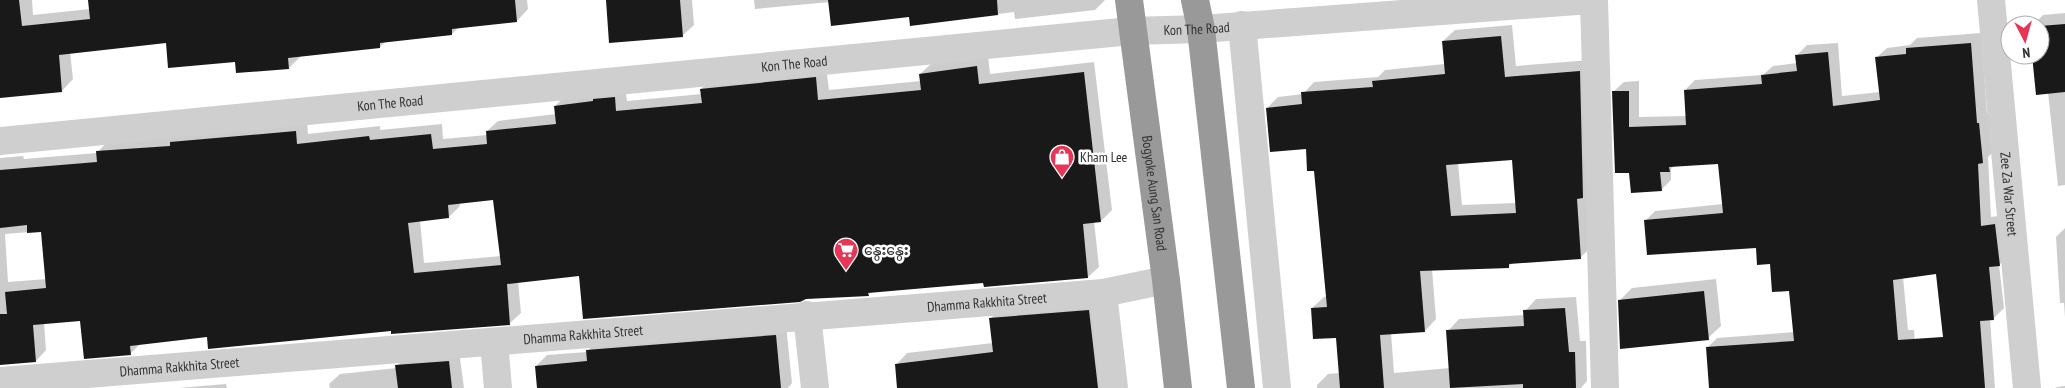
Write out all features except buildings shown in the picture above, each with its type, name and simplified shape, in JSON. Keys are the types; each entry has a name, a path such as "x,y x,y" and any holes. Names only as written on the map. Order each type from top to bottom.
{"highway":[{"name":"Bogyoke Aung San Road","path":"1129,0 1131,31 1166,280 1178,388"},
{"path":"1195,0 1201,29 1241,388"}],"street":[{"name":"Kon The Road","path":"0,141 1131,31 1201,29 1590,0"},
{"path":"1594,0 1604,388"},
{"name":"Zee Za War Street","path":"1991,0 2027,388"},
{"path":"1242,25 1277,388"},
{"name":"Dhamma Rakkhita Street","path":"0,381 103,381 494,342 806,315 1103,293 1166,280"},
{"path":"1103,293 1114,388"},
{"path":"806,315 814,388"},
{"path":"494,342 498,388"}],"place":[{"name":"Kham Lee","path":"1062,178"},
{"name":"နွေးနွေး","path":"846,271"}]}
